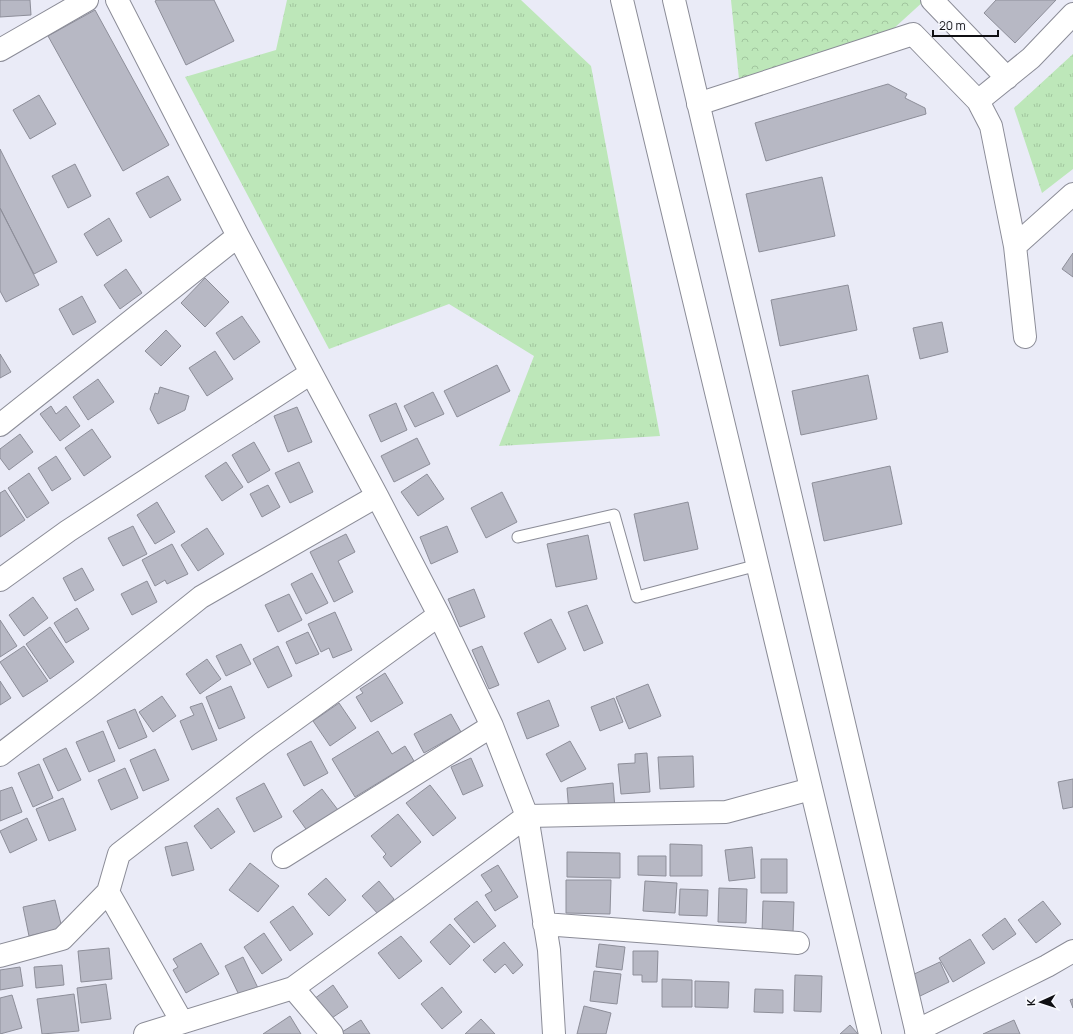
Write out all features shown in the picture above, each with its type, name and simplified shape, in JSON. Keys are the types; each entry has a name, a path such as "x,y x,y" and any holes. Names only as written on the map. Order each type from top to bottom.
{"street":[{"path":"0,50 87,0"},
{"path":"117,0 238,236 312,373 439,616 492,726 527,816 549,950 554,1034"},
{"path":"622,0 870,1034"},
{"path":"674,0 916,1032 1047,966 1073,951"},
{"path":"932,0 1007,78"},
{"path":"978,101 1031,58 1073,14"},
{"path":"698,104 913,34 978,101 991,126 1015,246 1025,337"},
{"path":"1015,246 1073,194"},
{"path":"0,424 238,236"},
{"path":"0,580 68,531 312,373"},
{"path":"0,755 86,690 201,597 377,496"},
{"path":"0,956 62,939 108,892 119,854 261,744 439,616"},
{"path":"283,857 492,726"},
{"path":"145,1034 293,988 527,816 726,812 811,789"},
{"path":"108,892 182,1022"},
{"path":"544,924 798,942"},
{"path":"293,988 332,1034"}],"lane":[{"path":"518,537 614,515 637,597 758,565"}],"green space":[{"path":"287,0 521,0 591,66 660,436 499,446 534,356 449,304 329,349 185,77 276,50"},
{"path":"731,0 925,0 881,40 739,79"},
{"path":"1073,54 1073,169 1042,193 1014,108"}],"building":[{"path":"0,0 30,0 31,15 0,17"},
{"path":"214,0 234,41 186,65 155,1"},
{"path":"996,0 1056,0 1015,43 984,13"},
{"path":"95,10 169,145 123,171 48,36"},
{"path":"888,84 907,94 905,98 925,108 926,114 766,161 755,123"},
{"path":"39,95 56,124 30,139 13,110"},
{"path":"0,149 57,262 34,274 0,208"},
{"path":"75,164 91,196 68,208 52,176"},
{"path":"168,176 181,200 150,218 136,193"},
{"path":"822,177 835,236 759,252 746,194"},
{"path":"0,208 39,285 6,302 0,291"},
{"path":"109,218 122,241 97,256 84,234"},
{"path":"1073,253 1073,277 1062,269"},
{"path":"126,269 142,293 120,309 104,285"},
{"path":"205,278 229,302 205,327 181,303"},
{"path":"848,285 857,330 780,346 771,300"},
{"path":"82,296 96,322 73,335 59,309"},
{"path":"242,316 260,342 234,360 216,333"},
{"path":"942,322 948,352 920,359 913,328"},
{"path":"166,330 181,346 161,366 145,351"},
{"path":"215,351 233,379 207,396 189,368"},
{"path":"0,354 11,372 0,378"},
{"path":"497,365 510,391 457,417 444,391"},
{"path":"868,375 877,419 801,435 792,391"},
{"path":"98,379 114,402 88,420 73,397"},
{"path":"160,387 189,396 185,410 158,424 150,409 155,393 158,394"},
{"path":"433,392 444,414 415,427 404,406"},
{"path":"396,403 407,430 381,442 369,415"},
{"path":"51,406 56,414 66,406 80,426 60,441 40,414"},
{"path":"297,407 312,442 288,452 274,416"},
{"path":"92,429 111,457 84,476 65,448"},
{"path":"20,434 33,452 9,470 0,458 0,449"},
{"path":"417,438 430,464 394,482 381,456"},
{"path":"254,442 270,470 248,483 232,455"},
{"path":"56,456 71,479 52,491 38,468"},
{"path":"226,462 243,487 222,501 205,476"},
{"path":"299,462 313,492 290,503 275,473"},
{"path":"890,466 902,524 824,541 812,483"},
{"path":"29,473 49,503 27,518 8,488"},
{"path":"427,474 444,499 418,516 401,492"},
{"path":"268,485 280,507 262,517 250,494"},
{"path":"5,490 25,520 0,537 0,493"},
{"path":"502,492 517,522 486,538 471,508"},
{"path":"157,502 175,532 155,544 137,515"},
{"path":"688,502 698,549 644,561 634,514"},
{"path":"133,526 147,554 123,566 108,538"},
{"path":"447,526 458,552 431,564 420,537"},
{"path":"207,528 224,554 198,571 181,545"},
{"path":"346,534 355,552 338,561 353,592 334,602 310,552"},
{"path":"588,535 597,579 556,587 547,544"},
{"path":"172,544 188,574 167,584 165,580 155,586 142,560"},
{"path":"82,568 94,590 75,601 63,578"},
{"path":"312,573 328,603 306,614 291,584"},
{"path":"147,581 157,602 132,615 121,594"},
{"path":"474,589 485,617 460,627 448,599"},
{"path":"289,594 302,620 278,632 265,605"},
{"path":"33,597 48,618 24,636 9,615"},
{"path":"587,605 603,643 584,651 568,612"},
{"path":"77,608 89,629 66,643 54,623"},
{"path":"335,612 352,650 333,658 329,648 321,652 308,624"},
{"path":"551,619 566,649 538,663 524,633"},
{"path":"0,620 17,646 0,657"},
{"path":"50,627 74,662 50,679 26,644"},
{"path":"308,632 319,654 296,664 286,642"},
{"path":"241,644 251,664 226,676 216,656"},
{"path":"24,646 48,681 23,697 0,662"},
{"path":"278,646 292,676 268,688 253,659"},
{"path":"482,646 499,685 489,689 472,650"},
{"path":"207,659 221,679 200,694 186,674"},
{"path":"385,673 403,703 371,722 356,697 363,693 360,689"},
{"path":"0,681 11,698 0,705"},
{"path":"648,684 661,716 629,729 616,697"},
{"path":"231,686 245,718 219,729 206,697"},
{"path":"162,696 176,716 153,732 139,712"},
{"path":"614,698 623,722 600,731 591,707"},
{"path":"549,700 559,726 527,739 517,713"},
{"path":"202,703 217,740 192,750 180,721 194,715 190,707"},
{"path":"339,703 356,728 330,746 313,721"},
{"path":"135,709 147,737 119,749 107,721"},
{"path":"451,714 461,732 424,753 414,734"},
{"path":"103,731 115,761 89,772 76,742"},
{"path":"378,731 392,754 405,746 414,761 355,797 332,759"},
{"path":"311,741 328,773 304,786 287,754"},
{"path":"570,741 586,769 561,782 546,754"},
{"path":"66,748 81,780 58,791 43,759"},
{"path":"155,749 169,780 143,791 130,760"},
{"path":"647,753 650,792 621,794 618,764 635,763 635,754"},
{"path":"693,756 694,787 660,789 658,757"},
{"path":"471,758 483,786 463,795 451,767"},
{"path":"39,764 53,798 33,807 18,773"},
{"path":"125,768 138,798 111,810 98,780"},
{"path":"1073,779 1073,807 1063,809 1058,782"},
{"path":"264,783 282,817 254,832 236,798"},
{"path":"613,783 615,809 569,813 567,788"},
{"path":"430,785 456,818 433,836 406,803"},
{"path":"12,787 22,812 0,821 0,791"},
{"path":"322,789 338,810 308,832 293,811"},
{"path":"63,798 76,830 49,841 36,809"},
{"path":"218,808 235,832 211,849 194,826"},
{"path":"398,814 421,842 391,867 383,857 386,854 371,836"},
{"path":"27,818 37,840 10,853 0,831"},
{"path":"187,842 194,870 172,876 165,847"},
{"path":"670,844 702,845 702,876 670,876"},
{"path":"752,847 755,878 729,881 725,850"},
{"path":"567,852 620,853 620,878 567,877"},
{"path":"638,856 666,856 666,876 638,875"},
{"path":"761,859 787,859 787,893 761,893"},
{"path":"250,863 279,886 258,912 229,890"},
{"path":"498,865 518,897 495,911 485,895 492,891 481,875"},
{"path":"326,878 346,900 329,916 308,894"},
{"path":"566,880 611,880 610,914 566,913"},
{"path":"379,881 394,899 378,914 362,896"},
{"path":"645,881 677,883 675,913 643,911"},
{"path":"719,888 747,889 746,923 718,922"},
{"path":"680,889 708,890 707,916 679,915"},
{"path":"55,900 62,928 29,936 23,907"},
{"path":"477,901 496,926 474,943 454,919"},
{"path":"763,901 794,902 793,933 762,933"},
{"path":"1043,901 1061,924 1036,943 1018,920"},
{"path":"293,906 313,934 290,951 270,922"},
{"path":"1005,918 1016,934 993,950 982,935"},
{"path":"450,924 470,946 450,965 430,942"},
{"path":"264,933 282,960 262,974 244,947"},
{"path":"401,936 422,961 399,979 378,953"},
{"path":"970,939 985,963 953,982 939,958"},
{"path":"504,942 523,965 513,974 505,964 495,973 483,960"},
{"path":"201,943 219,974 186,993 173,970 178,967 173,959"},
{"path":"599,944 625,947 622,970 596,967"},
{"path":"109,948 112,979 81,982 78,951"},
{"path":"633,951 658,951 657,982 642,982 642,975 633,975"},
{"path":"243,957 258,988 240,997 225,966"},
{"path":"940,962 949,982 916,998 910,976"},
{"path":"62,965 64,985 36,988 34,967"},
{"path":"20,967 23,986 0,990 0,970"},
{"path":"594,971 621,974 617,1004 590,1001"},
{"path":"795,975 822,976 821,1012 794,1011"},
{"path":"662,979 692,980 692,1007 662,1007"},
{"path":"695,981 729,982 728,1008 695,1007"},
{"path":"106,984 111,1019 81,1023 77,988"},
{"path":"333,985 348,1007 329,1020 314,999"},
{"path":"442,987 462,1012 442,1029 421,1004"},
{"path":"755,989 783,990 783,1013 754,1012"},
{"path":"74,994 79,1031 42,1034 37,999"},
{"path":"12,995 22,1028 0,1034 0,998"},
{"path":"1073,999 1073,1008 1070,1000"},
{"path":"584,1006 611,1013 606,1034 577,1034"},
{"path":"290,1016 301,1034 263,1034"},
{"path":"481,1019 495,1034 465,1034"},
{"path":"361,1020 370,1034 344,1034 342,1032"},
{"path":"1014,1020 1020,1034 983,1034"},
{"path":"850,1025 858,1034 840,1034"}]}
